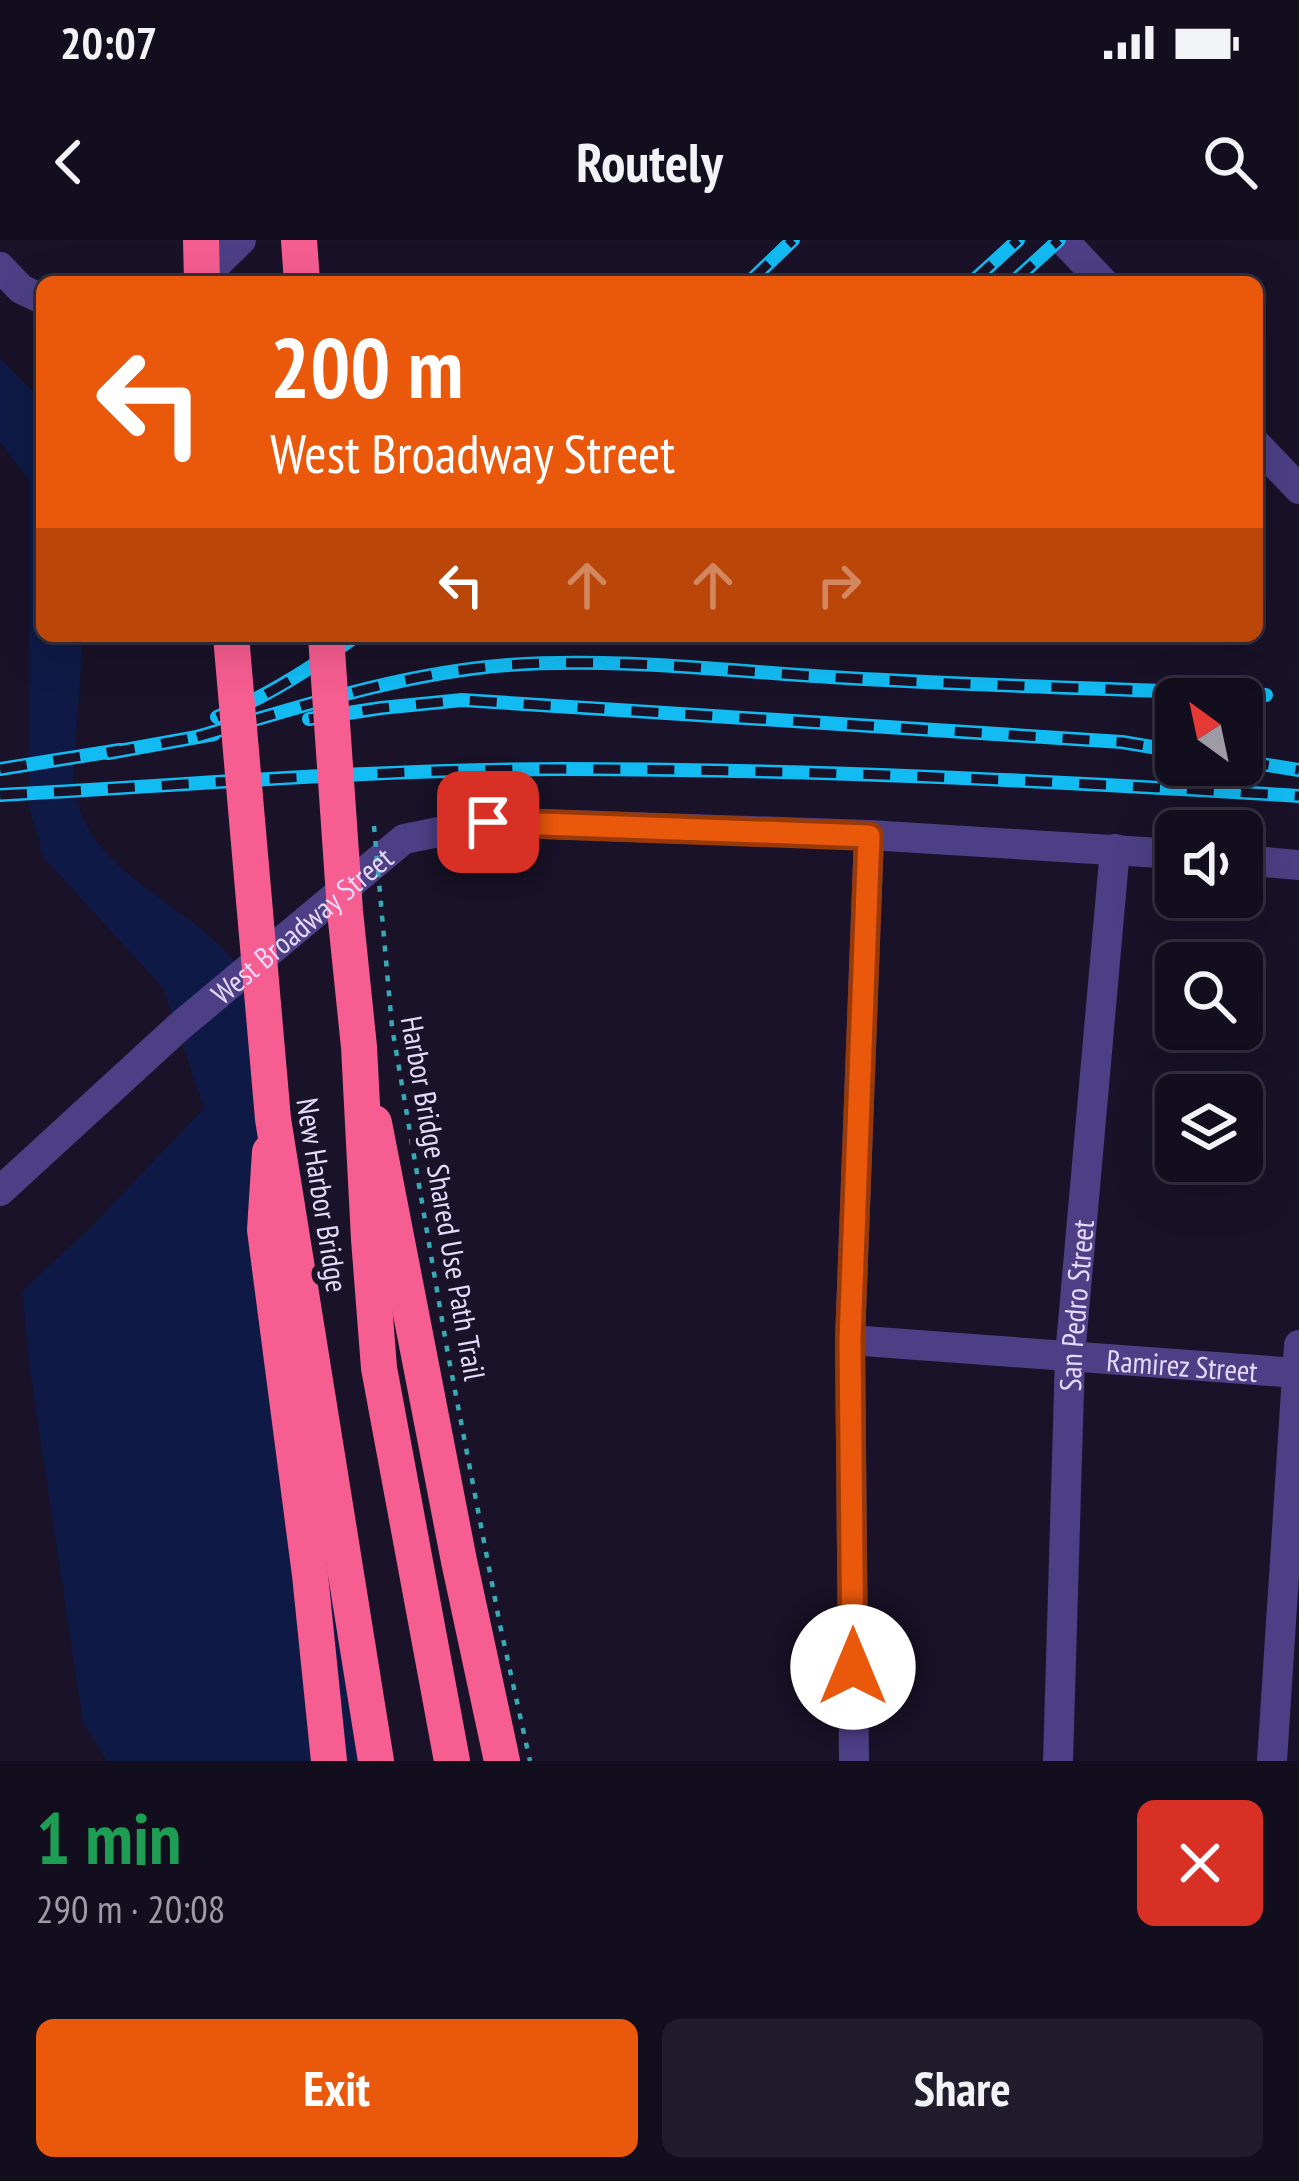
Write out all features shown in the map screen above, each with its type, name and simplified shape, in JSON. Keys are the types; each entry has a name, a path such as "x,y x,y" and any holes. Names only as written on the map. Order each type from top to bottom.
{"highway":[{"path":"200,276 201,240"},
{"path":"299,240 302,276"},
{"name":"New Harbor Bridge","path":"232,642 273,1119 376,1761"},
{"name":"New Harbor Bridge","path":"326,642 379,1368 452,1761"},
{"path":"359,1047 502,1761"},
{"path":"273,1119 265,1230 329,1761"}],"street":[{"path":"206,276 242,240"},
{"path":"1063,240 1097,276"},
{"path":"0,267 20,289 36,296"},
{"path":"1263,451 1299,489"},
{"name":"West Broadway Street","path":"0,1191 180,1025 404,839 488,822 1155,852"},
{"path":"854,1761 850,1340 869,836"},
{"name":"San Pedro Street","path":"1058,1761 1070,1356 1114,849"},
{"path":"1263,862 1299,865"},
{"name":"Ramirez Street","path":"850,1340 1298,1373"},
{"path":"1273,1761 1299,1345"}],"path":[{"name":"Harbor Bridge Shared Use Path Trail","path":"374,825 392,1028 451,1372 530,1761"}],"water":[{"path":"0,358 36,395 36,642 83,642 73,779 91,833 128,874 218,944 275,1008 372,1761 107,1761 83,1722 22,1291 92,1226 204,1108 163,988 44,858 29,807 29,480 0,442"}],"railway":[{"path":"755,276 793,240"},
{"path":"979,276 1018,240"},
{"path":"1020,276 1059,240"},
{"path":"217,717 289,681 347,642"},
{"path":"197,737 390,683 468,669 550,663 1266,695"},
{"path":"309,719 462,700 1155,748"},
{"path":"108,753 214,734"},
{"path":"0,769 120,750"},
{"path":"1263,764 1299,770"},
{"path":"0,795 352,775 563,769 931,777 1299,796"}],"route":[{"path":"488,822 869,836 850,1340 853,1667"}]}
